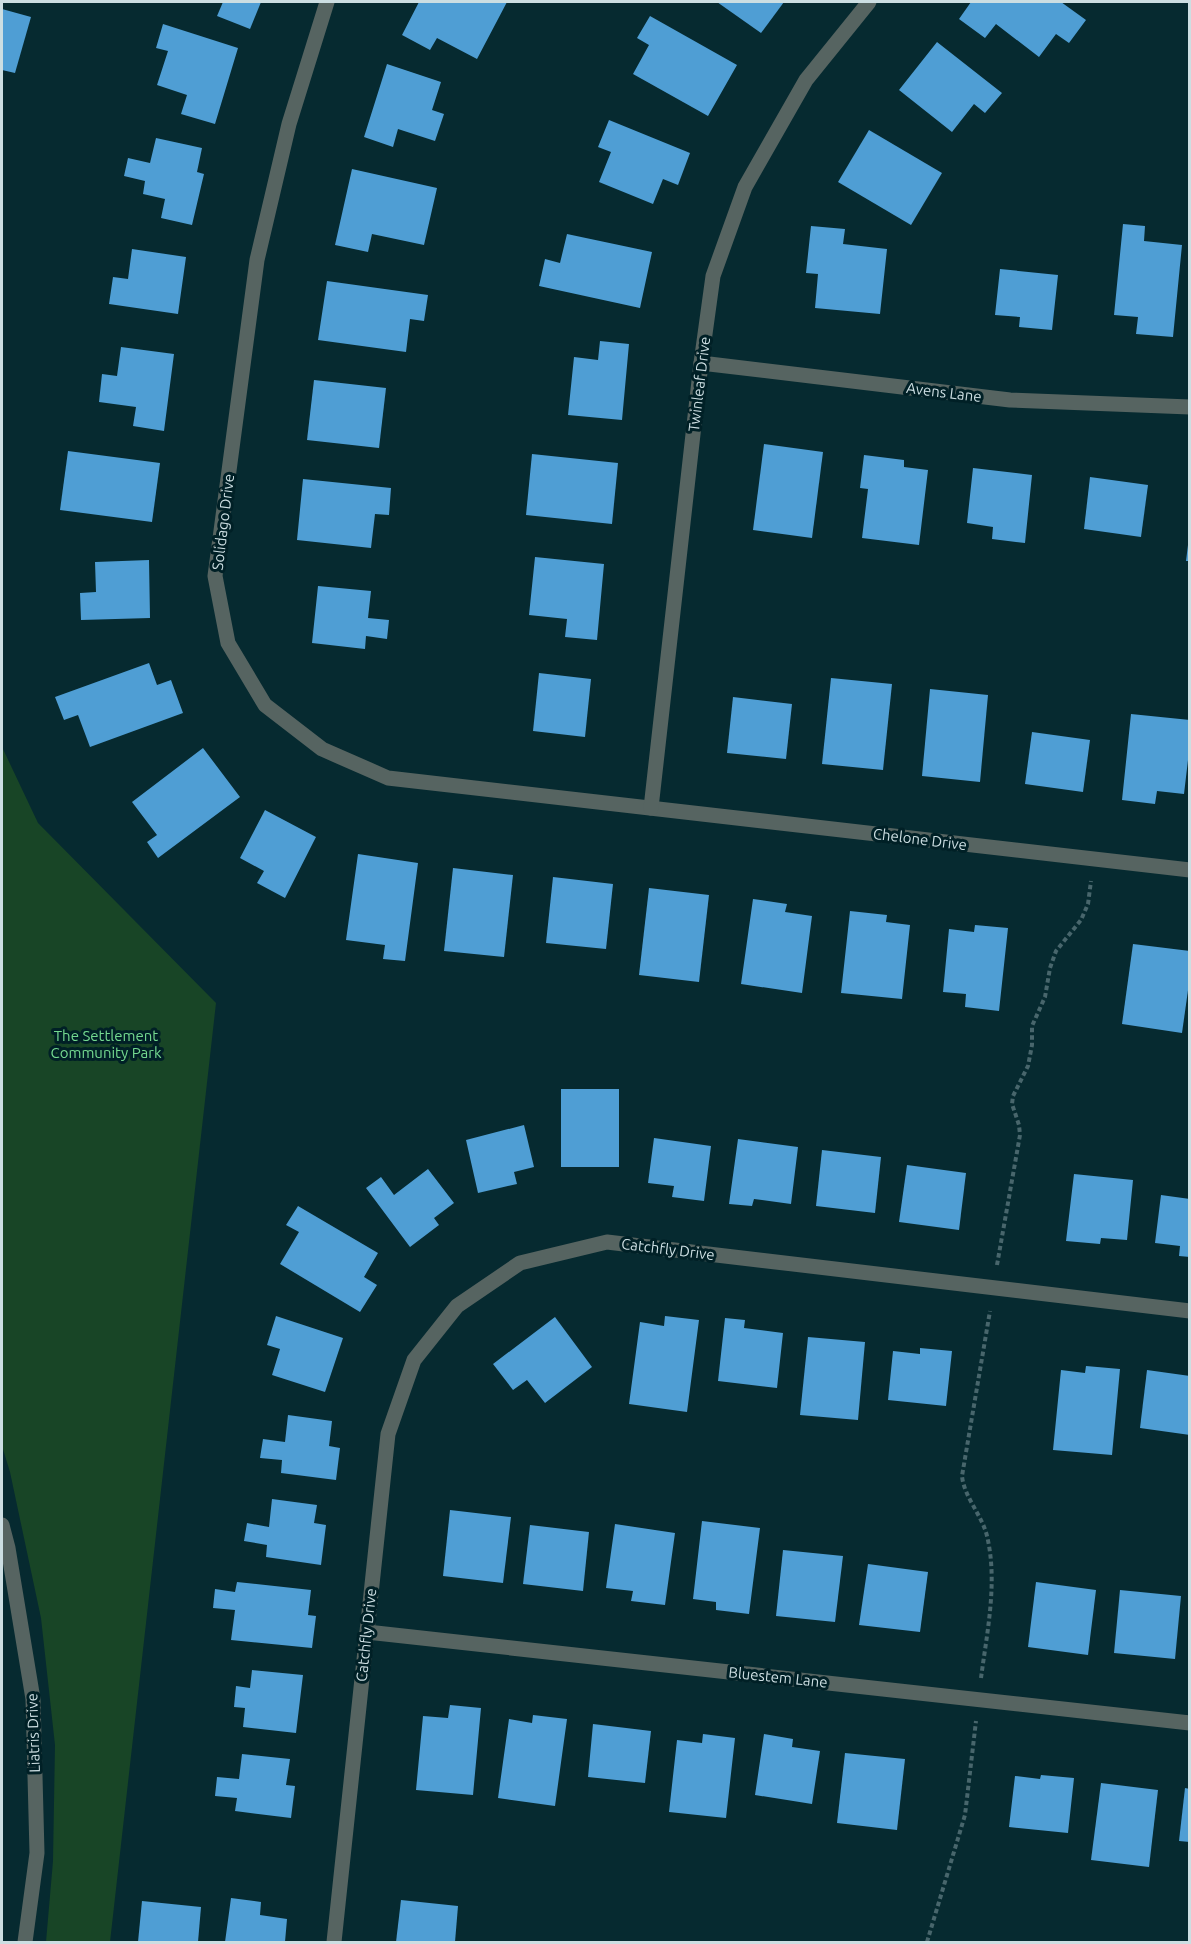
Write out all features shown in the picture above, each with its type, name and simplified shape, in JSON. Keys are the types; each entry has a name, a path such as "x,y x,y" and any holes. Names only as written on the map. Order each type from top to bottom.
{"street":[{"name":"Solidago Drive","path":"327,2 289,124 257,260 215,576 228,643 265,705 322,749 388,778 651,808"},
{"name":"Twinleaf Drive","path":"651,808 700,363 713,276 745,186 806,80 869,2"},
{"name":"Avens Lane","path":"700,363 1010,400 1190,407"},
{"name":"Chelone Drive","path":"651,808 1190,870"},
{"name":"Catchfly Drive","path":"334,1942 388,1434 414,1360 457,1306 520,1263 607,1242 1190,1311"},
{"name":"Liatris Drive","path":"2,1525 9,1548 33,1699 36,1853 25,1942"},
{"name":"Bluestem Lane","path":"367,1632 1190,1723"}],"path":[{"path":"927,1942 965,1815 990,1602 991,1555 987,1533 964,1486 962,1476 1020,1135 1017,1115 1013,1110 1013,1096 1028,1066 1032,1045 1032,1026 1045,997 1050,968 1056,951 1081,920 1088,904 1094,859"}],"green space":[{"name":"The Settlement Community Park","path":"2,747 38,823 216,1003 110,1942 46,1942 53,1861 55,1745 41,1618 10,1472 2,1446"}],"building":[{"path":"223,2 261,2 250,29 217,16"},
{"path":"419,2 507,2 477,59 437,38 430,50 402,35"},
{"path":"717,2 784,2 761,33"},
{"path":"971,2 1061,2 1086,20 1069,43 1056,34 1039,57 996,24 985,38 959,19"},
{"path":"2,9 31,17 15,73 2,70"},
{"path":"650,16 737,65 708,116 633,74 649,45 637,38"},
{"path":"163,24 238,48 215,124 181,114 187,95 157,85 168,51 156,48"},
{"path":"937,42 1002,93 985,113 974,104 952,132 899,90"},
{"path":"387,64 441,82 432,110 444,114 435,141 398,129 393,147 364,137"},
{"path":"609,120 690,153 678,185 663,179 653,204 599,182 611,152 598,147"},
{"path":"869,130 942,173 911,225 838,182"},
{"path":"156,138 202,148 197,172 204,174 192,225 161,218 165,199 143,194 145,181 124,176 128,158 150,163"},
{"path":"352,169 437,188 424,245 372,234 368,252 335,245"},
{"path":"1123,224 1145,226 1144,241 1182,245 1173,337 1136,334 1138,317 1114,315"},
{"path":"811,226 845,229 843,244 887,249 880,314 815,308 818,274 806,273"},
{"path":"567,234 652,252 640,308 539,286 545,259 560,263"},
{"path":"132,249 186,257 178,314 109,304 113,277 128,279"},
{"path":"1000,269 1058,275 1052,330 1019,327 1020,317 995,315"},
{"path":"327,281 428,295 424,321 410,319 406,352 318,340"},
{"path":"600,341 629,344 622,420 568,415 574,357 598,360"},
{"path":"121,347 174,354 164,431 133,426 136,407 99,402 102,374 117,376"},
{"path":"314,380 386,388 379,448 307,440"},
{"path":"764,444 823,452 812,538 753,530"},
{"path":"68,451 160,463 152,522 60,510"},
{"path":"532,454 618,463 612,524 526,515"},
{"path":"864,455 904,460 904,467 928,470 919,545 862,538 868,489 860,488"},
{"path":"973,468 1032,475 1025,543 992,539 993,527 967,523"},
{"path":"1090,477 1148,485 1141,537 1084,529"},
{"path":"303,479 391,488 389,515 375,514 371,548 297,540"},
{"path":"1188,545 1190,545 1190,561 1186,561"},
{"path":"535,557 604,564 597,640 565,637 567,619 529,615"},
{"path":"149,560 150,618 81,620 80,593 96,592 95,562"},
{"path":"318,586 371,591 368,618 389,620 387,639 366,636 365,649 312,643"},
{"path":"149,663 157,685 171,680 183,713 90,747 78,715 64,720 55,697"},
{"path":"539,673 591,679 585,737 533,731"},
{"path":"831,678 892,684 883,770 822,764"},
{"path":"930,689 988,695 980,782 922,776"},
{"path":"733,697 792,704 786,759 727,753"},
{"path":"1131,714 1190,720 1190,743 1184,794 1157,791 1155,804 1122,800"},
{"path":"1032,732 1090,740 1083,792 1025,784"},
{"path":"203,748 240,797 158,858 147,842 157,835 132,802"},
{"path":"265,810 316,837 285,898 257,883 264,871 240,858"},
{"path":"358,854 418,863 405,961 383,959 385,945 346,940"},
{"path":"453,868 513,875 504,957 444,951"},
{"path":"553,877 613,884 606,949 546,943"},
{"path":"649,888 709,895 699,982 639,975"},
{"path":"753,899 787,904 785,912 812,916 802,993 741,984"},
{"path":"850,911 887,915 886,922 910,925 902,999 841,993"},
{"path":"975,925 1008,928 999,1011 965,1007 966,994 943,992 949,929 974,932"},
{"path":"1133,944 1190,951 1190,976 1182,1033 1122,1024"},
{"path":"561,1089 619,1089 619,1167 561,1167"},
{"path":"524,1125 534,1167 514,1172 517,1184 478,1193 466,1140"},
{"path":"654,1138 711,1146 704,1201 672,1197 674,1186 648,1183"},
{"path":"738,1139 798,1147 791,1204 754,1199 752,1206 729,1204"},
{"path":"822,1150 881,1157 875,1213 816,1206"},
{"path":"907,1165 966,1173 959,1230 899,1222"},
{"path":"428,1169 454,1203 434,1218 439,1225 410,1247 366,1188 381,1177 394,1195"},
{"path":"1074,1174 1133,1180 1127,1240 1101,1238 1100,1244 1066,1241"},
{"path":"1161,1195 1190,1199 1190,1257 1179,1256 1180,1246 1155,1243"},
{"path":"298,1206 378,1253 364,1277 377,1285 360,1312 280,1264 299,1232 286,1225"},
{"path":"276,1316 343,1338 325,1392 272,1375 280,1349 267,1345"},
{"path":"665,1316 699,1320 687,1412 629,1404 640,1322 664,1326"},
{"path":"555,1317 592,1367 545,1403 527,1380 513,1390 493,1364"},
{"path":"725,1318 745,1320 744,1328 783,1333 777,1388 718,1381"},
{"path":"808,1337 865,1342 858,1420 800,1415"},
{"path":"920,1348 952,1351 946,1406 888,1400 893,1351 920,1354"},
{"path":"1086,1366 1120,1369 1112,1455 1053,1450 1061,1370 1085,1373"},
{"path":"1147,1370 1190,1376 1190,1435 1140,1428"},
{"path":"288,1415 332,1421 329,1446 340,1448 336,1480 281,1473 282,1460 260,1458 263,1439 285,1442"},
{"path":"272,1499 317,1505 314,1523 326,1525 321,1565 266,1557 267,1545 244,1541 247,1523 269,1527"},
{"path":"450,1510 511,1517 503,1583 443,1576"},
{"path":"702,1521 760,1528 749,1614 716,1610 716,1602 693,1599"},
{"path":"615,1524 675,1533 665,1605 631,1601 633,1591 606,1588"},
{"path":"530,1525 589,1532 583,1591 523,1584"},
{"path":"783,1550 843,1556 835,1622 776,1616"},
{"path":"868,1564 928,1572 920,1632 859,1625"},
{"path":"237,1582 311,1590 308,1615 316,1616 312,1648 231,1640 235,1610 213,1608 215,1589 235,1592"},
{"path":"1036,1582 1096,1590 1088,1655 1028,1647"},
{"path":"1120,1590 1181,1596 1175,1659 1114,1653"},
{"path":"252,1670 303,1675 296,1733 243,1727 245,1708 234,1707 236,1686 250,1688"},
{"path":"450,1705 481,1708 473,1795 416,1790 423,1716 448,1718"},
{"path":"533,1715 567,1719 555,1806 498,1798 509,1719 532,1723"},
{"path":"593,1724 651,1731 645,1783 588,1777"},
{"path":"703,1734 735,1738 726,1818 669,1812 677,1740 702,1743"},
{"path":"764,1734 793,1739 792,1747 820,1751 812,1804 755,1795"},
{"path":"845,1753 905,1759 897,1830 837,1823"},
{"path":"242,1754 290,1759 286,1785 295,1786 291,1818 235,1811 237,1798 215,1796 217,1777 239,1779"},
{"path":"1041,1775 1074,1778 1068,1833 1009,1827 1015,1776 1040,1779"},
{"path":"1101,1783 1158,1790 1149,1867 1091,1860"},
{"path":"1185,1788 1190,1789 1190,1842 1179,1841"},
{"path":"231,1898 261,1902 260,1915 287,1919 285,1942 225,1942"},
{"path":"401,1900 458,1906 455,1942 396,1942"},
{"path":"142,1901 201,1907 198,1942 138,1942"}]}
